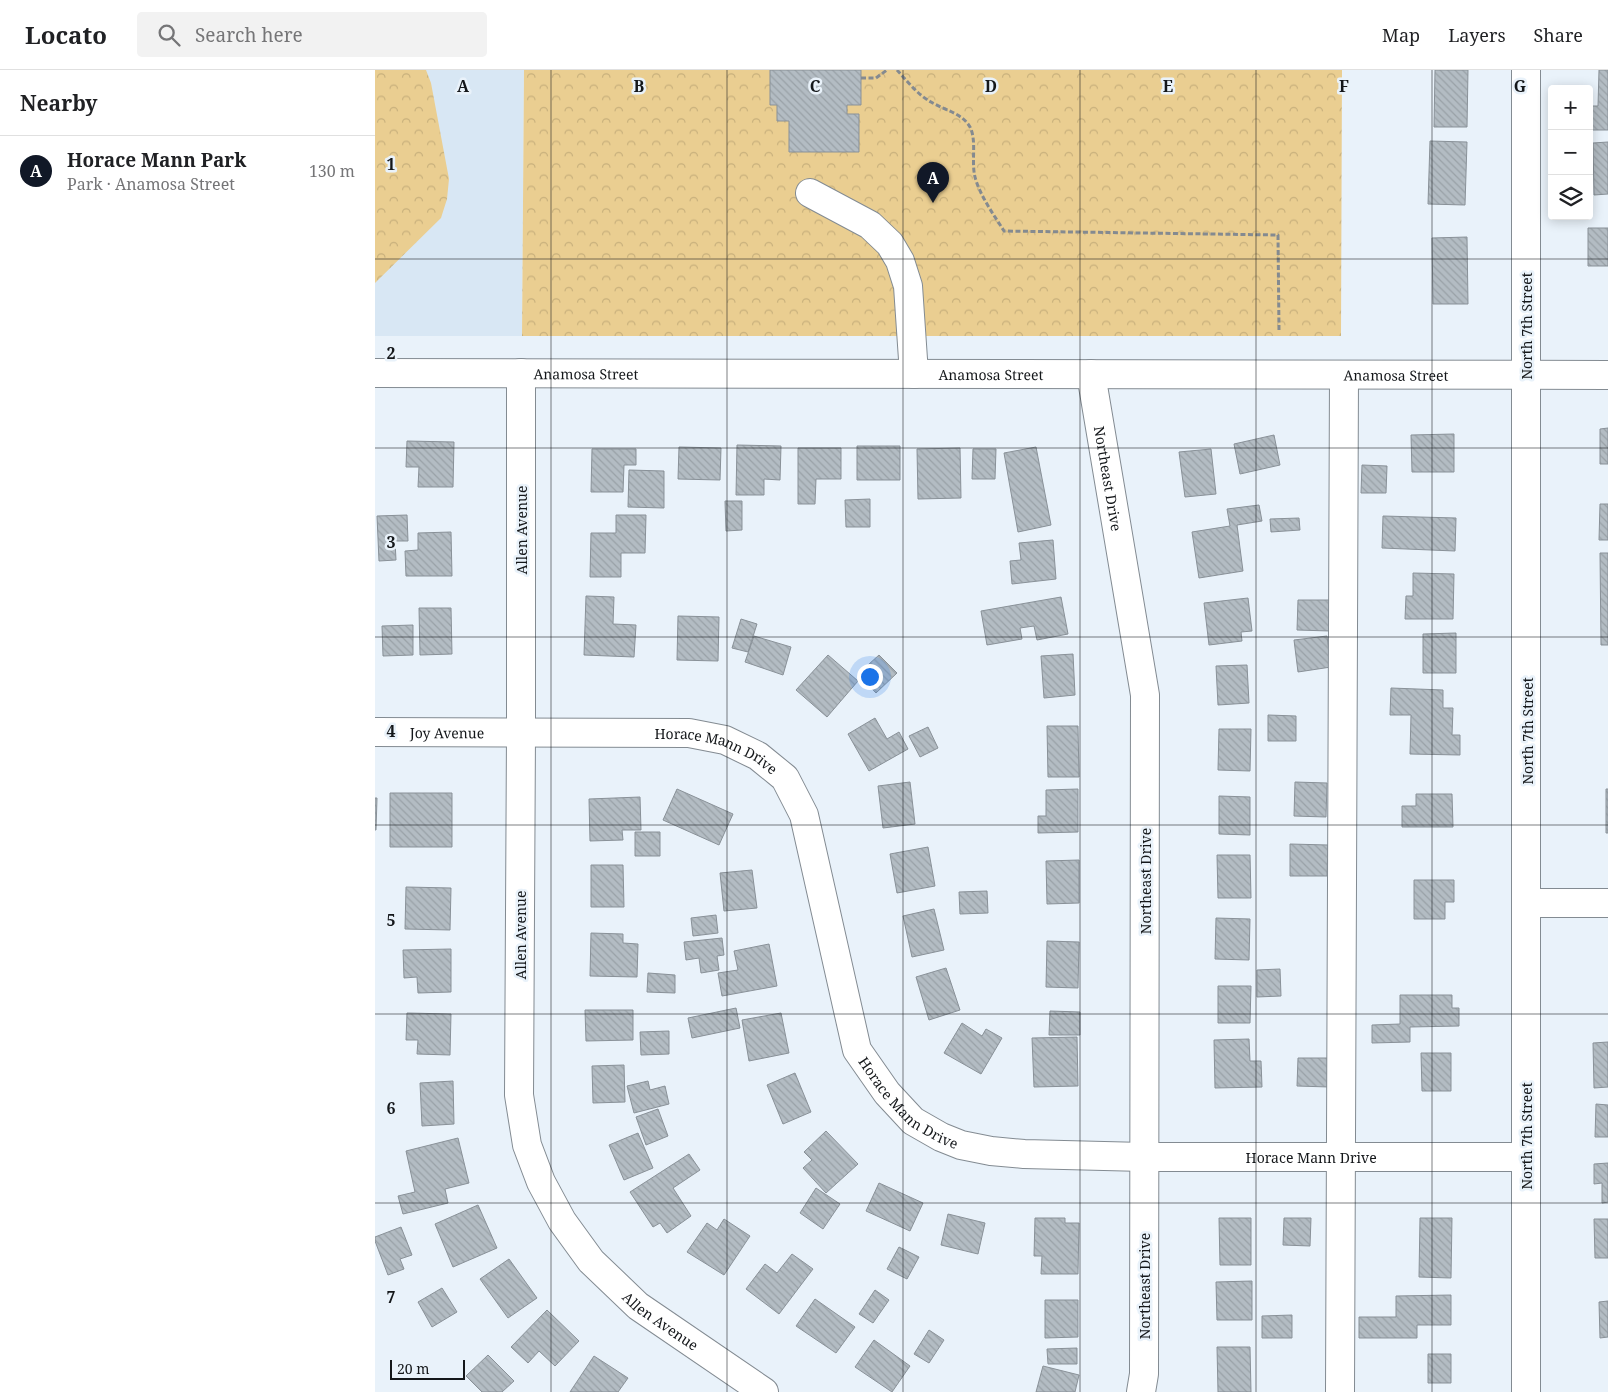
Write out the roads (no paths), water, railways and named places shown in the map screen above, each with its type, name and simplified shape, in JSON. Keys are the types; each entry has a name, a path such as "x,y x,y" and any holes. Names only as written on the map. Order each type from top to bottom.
{"street":[{"name":"North 7th Street","path":"1526,70 1526,1392"},
{"path":"810,193 870,225 890,244 900,261 908,286 914,374"},
{"name":"Anamosa Street","path":"375,373 1608,375"},
{"name":"Allen Avenue","path":"521,373 519,1095 527,1145 541,1182 563,1221 591,1261 638,1306 764,1392"},
{"name":"Northeast Drive","path":"1091,374 1145,695 1144,1374 1141,1392"},
{"path":"1340,1392 1344,375"},
{"name":"Joy Avenue","path":"375,732 521,733"},
{"name":"Horace Mann Drive","path":"521,733 689,733 725,740 759,756 785,778 804,815 857,1050 887,1093 913,1121 941,1137 961,1145 991,1151 1024,1154 1144,1157 1525,1157"},
{"path":"1527,903 1608,903"}],"place":[{"name":"Horace Mann Park","path":"933,203"}]}
